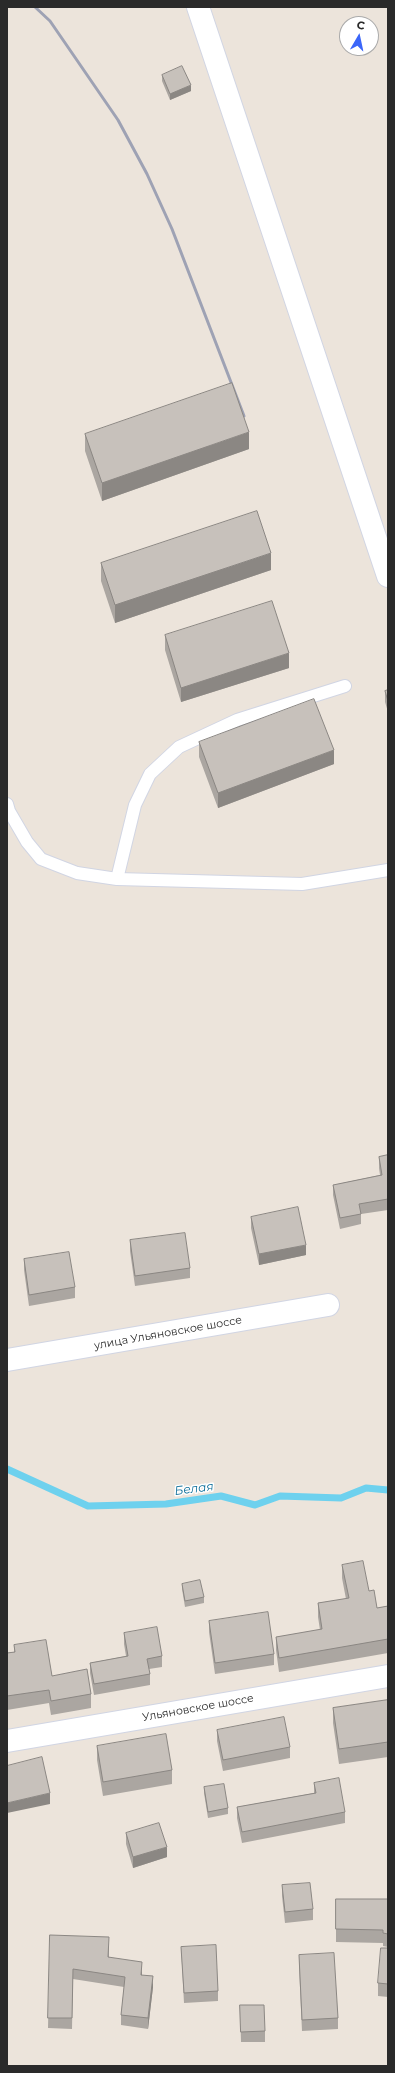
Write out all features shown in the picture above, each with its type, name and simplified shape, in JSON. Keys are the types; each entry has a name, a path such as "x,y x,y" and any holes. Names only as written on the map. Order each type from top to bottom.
{"street":[{"path":"198,7 388,576"},
{"name":"улица Ульяновское шоссе","path":"7,1360 328,1305"},
{"name":"Ульяновское шоссе","path":"7,1741 388,1676"}],"lane":[{"path":"117,879 135,805 150,774 179,746 237,720 345,686"},
{"path":"7,804 9,811 27,842 41,859 77,872 117,879 302,884 388,870"}],"building":[{"path":"182,66 191,85 170,94 162,75"},
{"path":"232,383 249,432 102,483 85,434"},
{"path":"257,511 271,553 115,605 101,563"},
{"path":"272,601 289,653 181,688 165,635"},
{"path":"388,690 388,701 385,691"},
{"path":"314,699 334,750 218,793 199,742"},
{"path":"388,1155 388,1199 359,1204 361,1214 340,1218 333,1185 382,1175 379,1157"},
{"path":"298,1207 306,1245 259,1254 251,1217"},
{"path":"185,1233 190,1268 135,1276 130,1240"},
{"path":"69,1252 75,1287 29,1295 24,1259"},
{"path":"363,1561 369,1591 374,1590 377,1608 388,1606 388,1639 279,1658 276,1637 322,1629 318,1603 349,1598 342,1565"},
{"path":"200,1580 204,1597 185,1601 182,1584"},
{"path":"268,1612 274,1654 215,1663 209,1621"},
{"path":"157,1627 162,1656 147,1659 150,1674 94,1684 90,1663 128,1656 124,1633"},
{"path":"46,1640 52,1676 87,1669 91,1694 51,1701 49,1690 7,1696 7,1653 15,1652 14,1645"},
{"path":"388,1700 388,1742 339,1749 333,1708"},
{"path":"284,1717 290,1747 223,1760 217,1730"},
{"path":"166,1734 172,1770 103,1782 97,1746"},
{"path":"42,1757 50,1793 7,1803 7,1766"},
{"path":"339,1778 345,1812 242,1832 237,1807 316,1793 314,1783"},
{"path":"224,1784 228,1808 208,1812 204,1787"},
{"path":"159,1823 167,1847 133,1857 126,1833"},
{"path":"310,1883 313,1909 285,1912 282,1885"},
{"path":"336,1899 388,1899 388,1934 383,1933 383,1930 336,1929"},
{"path":"50,1935 109,1937 108,1957 142,1962 141,1975 153,1976 148,2018 121,2015 125,1977 73,1969 72,2018 48,2018"},
{"path":"216,1945 218,1991 184,1993 181,1947"},
{"path":"381,1948 388,1948 388,1984 378,1983"},
{"path":"334,1953 338,2018 302,2020 299,1955"},
{"path":"240,2005 264,2005 265,2031 241,2032"}],"waterway":[{"name":"Белая","path":"7,1469 88,1506 166,1504 221,1496 255,1505 280,1496 341,1498 366,1488 388,1490"}],"railway":[{"path":"35,7 50,21 118,120 147,174 172,229 244,416"}]}
